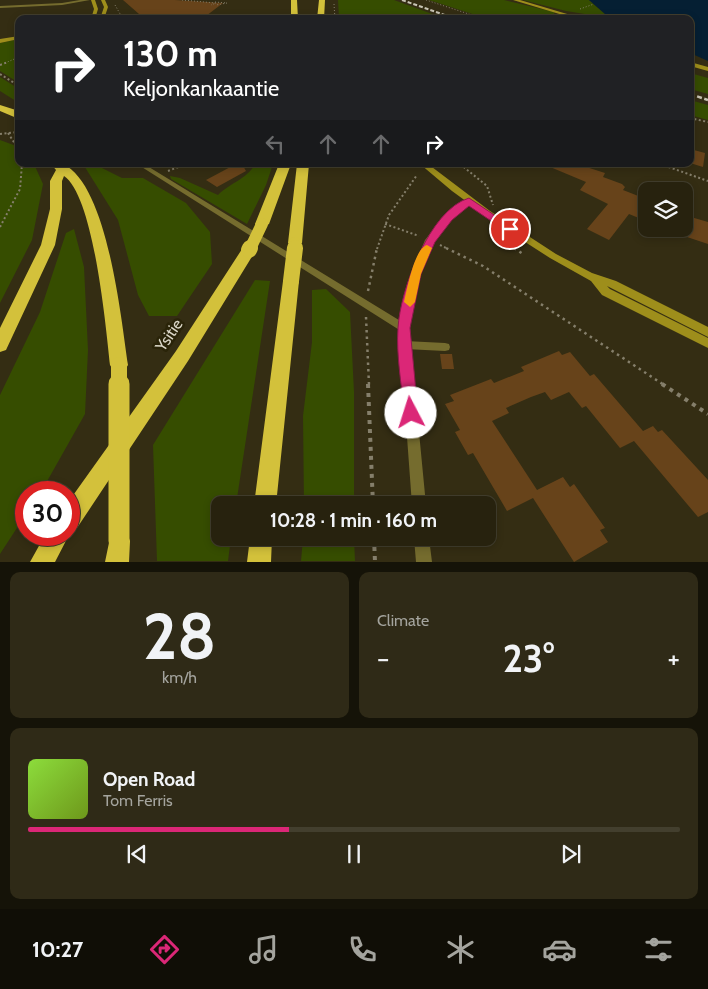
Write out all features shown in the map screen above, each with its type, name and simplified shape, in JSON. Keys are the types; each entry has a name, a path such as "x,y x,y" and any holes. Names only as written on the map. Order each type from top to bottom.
{"highway":[{"path":"294,0 295,15"},
{"path":"320,15 322,0"},
{"path":"0,98 12,106 15,113"},
{"path":"0,108 15,113"},
{"path":"0,345 48,245 56,210 56,182 59,167 73,177 85,199 105,269 118,365 118,551"},
{"name":"Ysitie","path":"80,504 182,356 249,250 262,224 283,167"},
{"path":"266,496 303,167"},
{"path":"42,562 51,546"},
{"path":"259,562 260,546"}],"main road":[{"path":"93,0 96,9 94,15"},
{"path":"103,15 106,7 104,0"},
{"path":"515,0 568,15"},
{"path":"0,42 15,38"},
{"path":"694,65 708,69"},
{"path":"428,167 469,201 536,246 595,280 612,284 708,332"},
{"path":"595,280 606,292 708,344"}],"street":[{"path":"0,7 62,4 88,0"},
{"path":"418,496 404,328 416,274 430,240 448,217 469,201"},
{"path":"423,546 424,562"}],"lane":[{"path":"145,167 404,328"},
{"path":"405,345 445,347"}],"path":[{"path":"182,0 215,3"},
{"path":"210,5 219,0"},
{"path":"333,0 335,15"},
{"path":"426,0 472,15"},
{"path":"112,1 121,15"},
{"path":"0,65 15,59"},
{"path":"0,74 15,83"},
{"path":"694,119 708,122"},
{"path":"0,134 15,132"},
{"path":"8,133 15,144"},
{"path":"0,227 12,210 24,176 22,167"},
{"path":"159,175 179,167"},
{"path":"464,167 488,186 493,196 493,206"},
{"path":"668,167 708,181"},
{"path":"373,496 365,304 377,243 398,197 417,175"},
{"path":"385,224 430,240 483,266 708,414"},
{"path":"374,546 375,562"}],"green space":[{"path":"338,0 394,0 435,15 339,15"},
{"path":"429,0 504,0 554,12 554,15 476,15"},
{"path":"523,0 589,0 607,15 591,15"},
{"path":"15,40 15,80 0,71 0,43"},
{"path":"694,74 708,78 708,94 694,90"},
{"path":"0,77 15,86 15,100 0,91"},
{"path":"694,101 708,105 708,120 694,116"},
{"path":"0,140 15,146 15,167 35,167 43,184 32,240 0,303"},
{"path":"85,167 102,167 122,178 143,178 186,203 210,232 212,264 177,316 149,316 138,295 118,220"},
{"path":"253,167 272,167 266,185 247,224 171,179 170,176 180,178 218,195"},
{"path":"74,229 84,267 88,350 85,414 47,481 15,481 15,531 0,554 0,395 40,312 66,233"},
{"path":"255,280 270,281 237,496 211,496 211,546 230,546 228,561 157,561 153,445"},
{"path":"326,289 350,312 354,392 354,496 304,496 303,416 312,342 312,290"},
{"path":"302,546 354,546 355,561 301,561"}],"water":[{"path":"589,0 708,0 708,61 694,55 694,15 605,14"}],"building":[{"path":"123,0 175,0 223,3 207,15 139,14"},
{"path":"694,150 705,153 703,167 694,164"},
{"path":"230,167 244,167 246,171 217,187 206,180"},
{"path":"550,167 586,167 605,173 603,177 622,184 625,187 623,190 638,196 638,218 629,214 609,240 587,229 608,204 580,190 586,182"},
{"path":"693,218 708,222 708,244 687,237 693,237"},
{"path":"559,351 562,355 570,352 590,376 594,374 643,431 653,426 658,432 662,430 708,480 708,512 698,517 634,441 620,448 586,406 582,408 569,392 551,400 545,392 531,397 506,408 509,413 492,421 537,490 563,477 570,487 574,484 605,528 600,530 608,542 574,562 533,498 507,511 473,453 468,455 455,432 460,430 445,404 454,401 450,395 491,379 494,383 524,371 521,367"},
{"path":"440,354 452,354 454,369 442,369"}],"railway":[{"path":"402,0 445,15"},
{"path":"694,95 708,100"}],"slow traffic":[{"path":"410,302 416,274 427,248"}],"route":[{"path":"411,413 404,328 416,274 430,240 448,217 469,201 510,229"}]}
